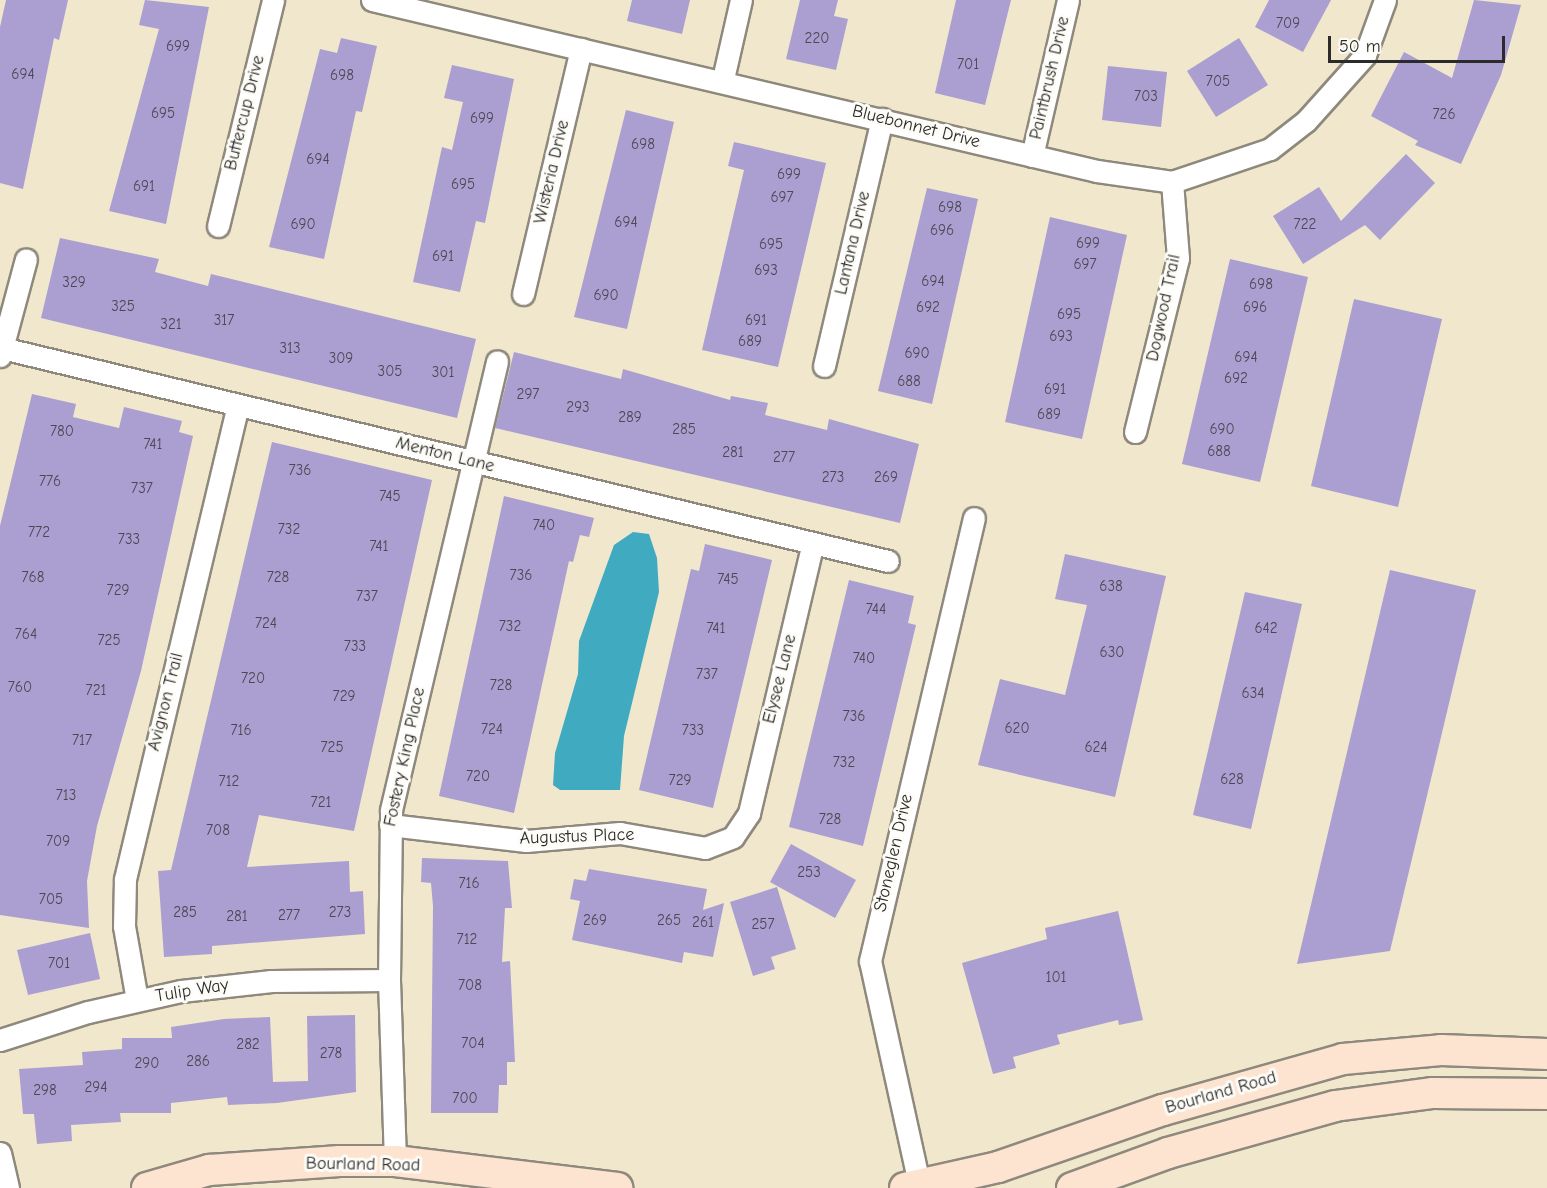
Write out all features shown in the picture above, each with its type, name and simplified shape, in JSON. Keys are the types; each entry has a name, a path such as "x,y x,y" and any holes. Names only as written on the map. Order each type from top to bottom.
{"main road":[{"name":"Bourland Road","path":"915,1187 998,1167 1163,1110 1343,1059 1441,1050 1547,1054"},
{"path":"1072,1188 1168,1153 1335,1106 1433,1093 1547,1094"},
{"name":"Bourland Road","path":"147,1188 209,1170 395,1161 617,1188"}],"street":[{"name":"Buttercup Drive","path":"218,226 273,0"},
{"name":"Bluebonnet Drive","path":"372,0 581,49 723,79 1032,156 1172,182 1270,148 1306,121 1365,55 1385,0"},
{"path":"723,79 741,0"},
{"name":"Paintbrush Drive","path":"1032,156 1068,0"},
{"name":"Wisteria Drive","path":"523,294 581,49"},
{"name":"Lantana Drive","path":"824,366 882,119"},
{"name":"Dogwood Trail","path":"1136,432 1178,258 1172,182"},
{"path":"1,352 26,259"},
{"name":"Menton Lane","path":"1,352 473,462 812,546 888,561"},
{"name":"Fostery King Place","path":"395,1161 389,980 390,825 496,361"},
{"name":"Avignon Trail","path":"137,1000 124,926 125,879 238,406"},
{"name":"Stoneglen Drive","path":"915,1187 870,961 974,518"},
{"name":"Elysee Lane","path":"749,813 812,546"},
{"name":"Augustus Place","path":"390,825 526,841 620,832 705,848 732,837 749,813"},
{"name":"Tulip Way","path":"0,1040 137,1000 270,981 389,980"},
{"path":"0,1153 8,1188"}],"water":[{"path":"633,532 649,534 657,558 659,592 624,736 620,790 560,790 553,785 555,753 578,674 579,641 614,545"}],"building":[{"path":"6,0 68,0 59,40 54,38 23,189 0,183 0,27"},
{"path":"145,0 209,7 166,224 109,211 159,29 139,25"},
{"path":"632,0 690,0 682,34 627,21"},
{"path":"800,0 838,0 834,16 848,19 836,70 786,59"},
{"path":"956,0 1011,0 985,105 935,93"},
{"path":"1269,0 1331,0 1303,52 1255,27"},
{"path":"1474,0 1521,5 1501,75 1461,164 1415,145 1418,141 1371,116 1404,52 1452,78"},
{"path":"341,38 377,46 362,112 356,111 324,259 269,247 320,49 337,53"},
{"path":"1239,38 1268,85 1216,117 1187,71"},
{"path":"452,65 514,79 485,223 476,221 460,292 413,282 442,147 452,150 463,102 444,98"},
{"path":"1108,66 1167,72 1161,127 1102,120"},
{"path":"626,110 674,122 627,329 574,317"},
{"path":"734,142 826,163 778,367 702,350 744,170 728,166"},
{"path":"1406,154 1435,183 1380,240 1365,225 1303,264 1273,216 1319,187 1341,221"},
{"path":"927,188 978,199 932,404 878,391"},
{"path":"1050,217 1127,235 1082,439 1005,422"},
{"path":"60,238 159,259 155,272 208,286 211,274 476,339 457,418 41,318"},
{"path":"1230,259 1308,277 1260,482 1182,464"},
{"path":"1354,299 1442,319 1398,507 1311,486"},
{"path":"514,352 621,379 623,369 730,400 731,396 768,403 765,415 827,430 829,419 919,444 900,523 495,428"},
{"path":"32,394 76,404 73,417 119,428 124,407 182,421 179,432 193,436 141,671 97,826 87,881 89,928 0,915 0,526"},
{"path":"272,442 432,480 354,831 259,815 247,867 349,861 350,892 363,891 365,934 212,946 212,954 164,957 158,871 171,870"},
{"path":"504,496 594,518 589,537 580,535 573,562 569,561 514,813 439,796"},
{"path":"705,544 772,560 713,808 639,790 691,569 699,571"},
{"path":"1065,554 1166,576 1115,797 978,765 1000,679 1065,695 1087,605 1055,599"},
{"path":"1390,570 1476,590 1390,951 1297,964"},
{"path":"849,580 914,596 908,623 916,625 863,846 789,827"},
{"path":"1245,592 1302,604 1251,829 1193,815"},
{"path":"791,844 856,880 835,918 770,882"},
{"path":"422,858 508,861 512,908 505,908 502,962 510,961 515,1062 507,1062 507,1085 499,1085 498,1113 431,1113 433,906 431,883 421,882"},
{"path":"589,869 707,889 703,910 724,903 713,957 684,952 682,963 572,940 580,901 570,899 574,879 586,881"},
{"path":"777,887 796,949 771,957 775,969 753,976 730,902"},
{"path":"1118,911 1143,1020 1119,1025 1118,1020 1057,1035 1060,1044 1013,1057 1016,1068 993,1074 962,963 1047,939 1045,928"},
{"path":"90,933 100,979 28,995 17,950"},
{"path":"355,1015 356,1092 277,1103 228,1105 227,1097 171,1103 171,1113 120,1113 121,1122 71,1125 72,1141 37,1144 34,1114 23,1114 19,1069 83,1065 82,1052 122,1049 122,1038 172,1038 171,1027 224,1019 270,1017 273,1082 308,1081 307,1016"}]}
